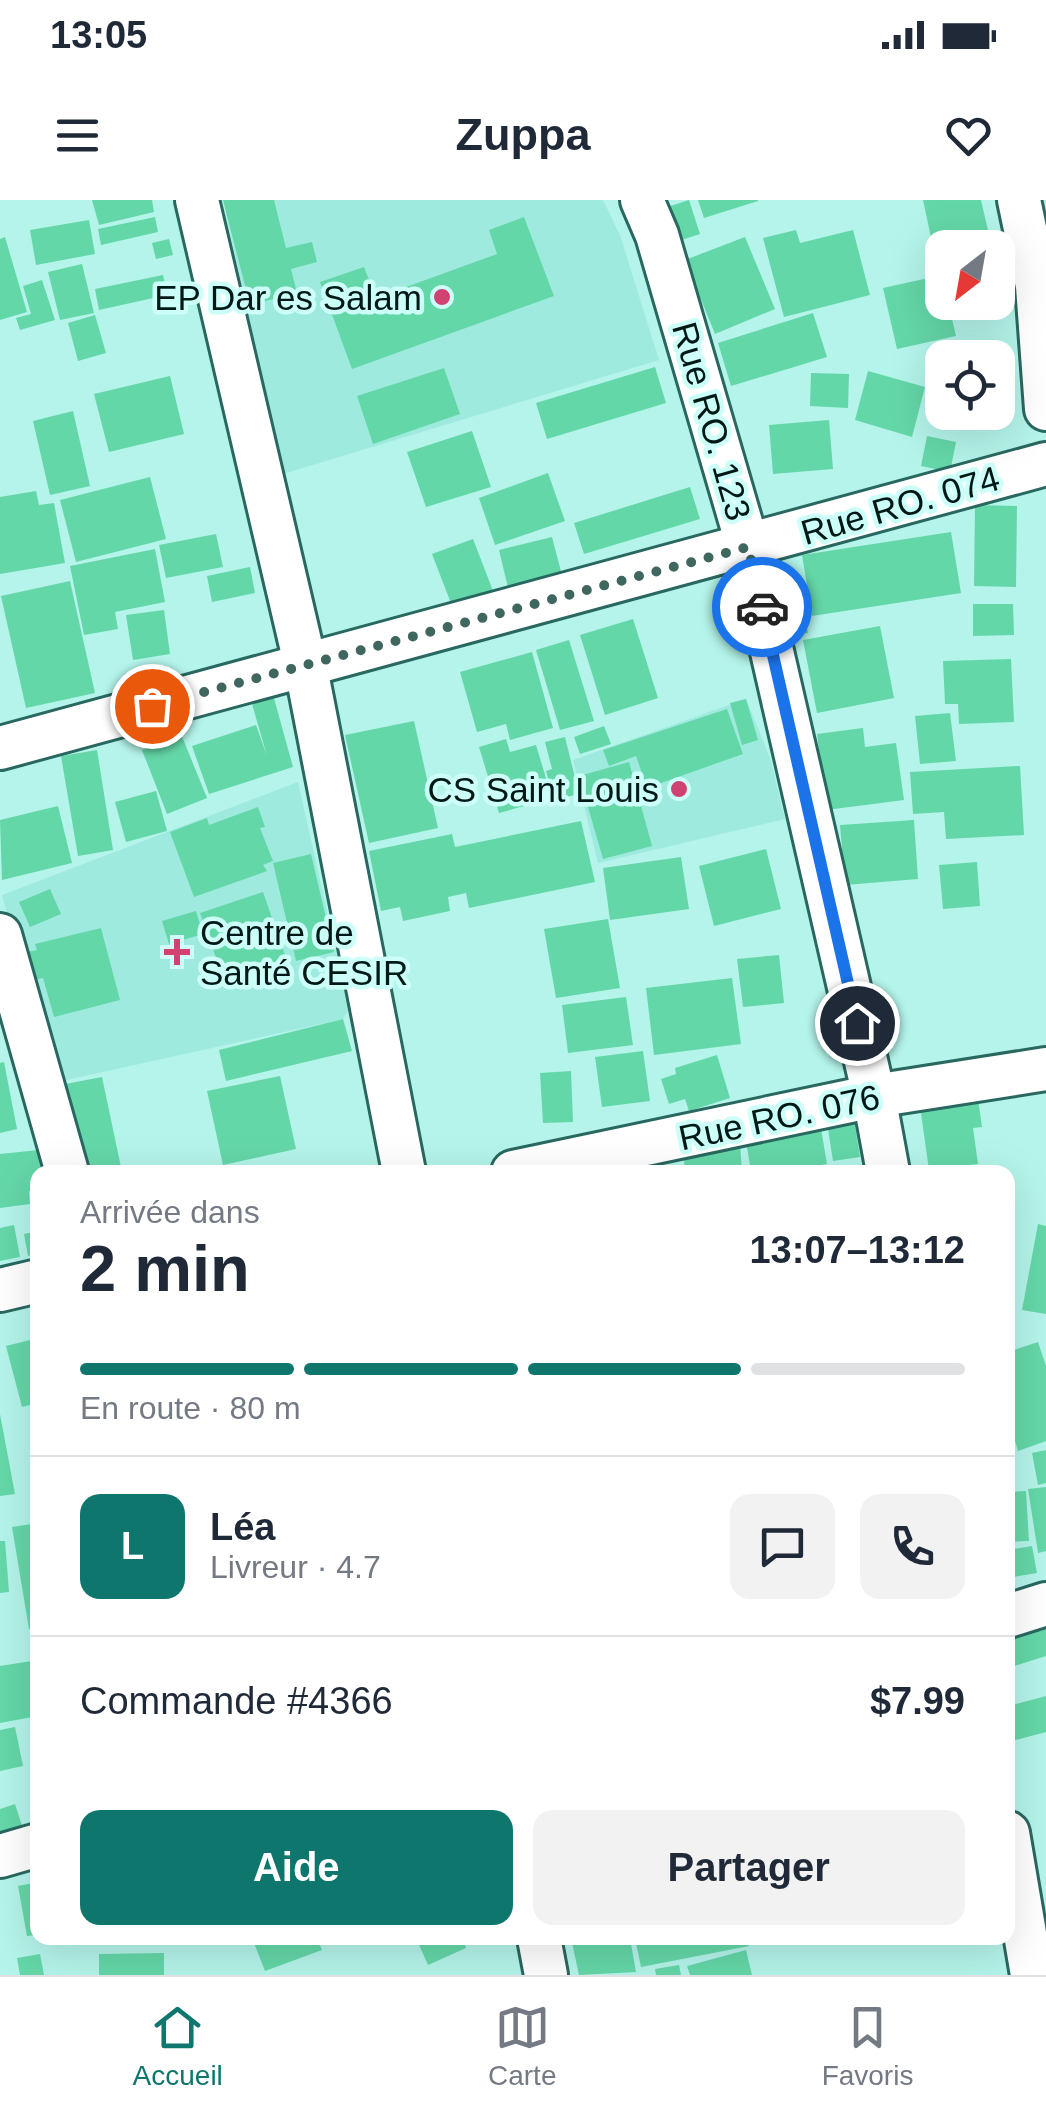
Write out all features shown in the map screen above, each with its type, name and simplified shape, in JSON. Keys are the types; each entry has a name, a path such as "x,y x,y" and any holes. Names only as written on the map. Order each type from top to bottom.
{"street":[{"path":"197,200 305,663 403,1165"},
{"name":"Rue RO. 123","path":"642,200 657,235 748,547 887,1165"},
{"path":"1019,200 1038,286 1046,409"},
{"name":"Rue RO. 074","path":"0,748 1046,464"},
{"path":"0,935 64,1165"},
{"name":"Rue RO. 076","path":"546,1165 874,1096 1046,1069"},
{"path":"0,1290 30,1283"},
{"path":"1015,1614 1046,1604"},
{"path":"0,1856 30,1847"},
{"path":"1015,1874 1032,1975"},
{"path":"540,1945 546,1975"}],"shaded area":[{"name":"EP Dar es Salam","path":"223,200 603,200 620,235 659,360 283,474"},
{"name":"CS Saint Louis","path":"746,699 770,758 785,819 598,863 573,760"},
{"name":"Centre de Santé CESIR","path":"298,782 349,1009 343,1019 53,1083 2,895"}],"building":[{"path":"92,200 152,200 154,212 99,225"},
{"path":"223,200 274,200 286,248 312,242 317,262 291,269 297,293 250,305"},
{"path":"689,200 700,234 669,244 658,210"},
{"path":"698,200 758,200 758,201 704,218"},
{"path":"923,200 981,200 988,230 929,230"},
{"path":"155,217 158,232 101,245 98,229"},
{"path":"524,217 554,296 352,369 320,282 364,267 376,298 497,254 489,230"},
{"path":"89,220 95,254 36,265 30,230"},
{"path":"796,230 800,243 853,230 870,295 784,317 763,238"},
{"path":"5,237 27,312 0,320 0,239"},
{"path":"745,237 775,309 715,334 685,260"},
{"path":"169,239 173,255 156,259 152,243"},
{"path":"82,264 94,313 60,320 48,272"},
{"path":"163,275 167,295 99,310 95,289"},
{"path":"925,279 925,320 952,320 956,336 897,349 883,288"},
{"path":"42,280 55,320 20,330 16,318 31,314 23,286"},
{"path":"813,313 827,357 731,386 718,343"},
{"path":"95,315 106,353 78,361 68,323"},
{"path":"655,367 666,403 547,439 536,403"},
{"path":"444,368 460,414 373,444 357,396"},
{"path":"868,371 925,387 912,437 855,420"},
{"path":"811,373 849,374 848,408 810,406"},
{"path":"170,376 184,434 109,452 94,394"},
{"path":"73,411 90,486 50,495 33,421"},
{"path":"829,420 833,469 773,474 769,425"},
{"path":"472,431 491,487 426,507 407,452"},
{"path":"927,436 956,442 950,472 921,466"},
{"path":"548,473 565,521 495,545 479,498"},
{"path":"150,477 166,539 76,562 60,500"},
{"path":"690,487 700,519 584,554 574,523"},
{"path":"36,491 39,505 54,503 65,563 0,574 0,497"},
{"path":"975,505 1017,506 1016,587 974,586"},
{"path":"951,532 961,593 812,616 802,555"},
{"path":"216,534 223,567 166,578 159,545"},
{"path":"552,537 563,579 509,592 499,550"},
{"path":"473,539 495,596 454,611 432,554"},
{"path":"778,548 794,601 778,606 762,552"},
{"path":"155,549 165,602 115,612 118,629 84,635 70,566"},
{"path":"250,567 255,593 212,602 207,576"},
{"path":"70,581 95,693 26,708 1,596"},
{"path":"973,604 1013,604 1014,635 973,636"},
{"path":"802,607 808,633 779,639 773,614"},
{"path":"164,610 170,654 133,660 126,615"},
{"path":"633,619 658,698 605,715 580,635"},
{"path":"880,626 894,698 817,713 803,640"},
{"path":"569,640 594,721 560,730 536,650"},
{"path":"532,652 553,728 510,740 506,724 477,732 460,672"},
{"path":"1011,659 1014,722 959,724 958,704 945,704 943,661"},
{"path":"272,691 293,767 209,794 192,746 256,725 267,756 250,697"},
{"path":"746,699 758,740 742,745 730,703"},
{"path":"727,709 743,754 647,788 636,756 609,766 603,750"},
{"path":"950,713 956,761 920,764 915,716"},
{"path":"414,721 438,828 369,843 345,735"},
{"path":"604,726 611,744 580,754 574,737"},
{"path":"863,728 865,747 896,743 904,800 826,810 817,734"},
{"path":"181,734 207,798 167,814 142,750"},
{"path":"565,737 579,794 554,800 546,771 552,769 545,742"},
{"path":"506,739 510,752 536,745 552,798 499,813 479,747"},
{"path":"97,750 113,850 78,856 61,756"},
{"path":"629,762 652,846 603,859 579,776"},
{"path":"1020,766 1024,835 946,839 944,812 913,814 910,772"},
{"path":"156,791 167,831 126,842 115,802"},
{"path":"58,806 72,863 2,880 0,820"},
{"path":"258,807 265,827 260,828 273,861 263,865 267,871 194,897 170,832 207,818 209,825"},
{"path":"914,820 918,879 845,885 840,825"},
{"path":"581,821 595,882 469,908 466,893 448,897 450,911 403,921 400,907 381,911 369,851 452,834 455,847"},
{"path":"766,849 781,909 714,926 699,866"},
{"path":"311,854 334,952 296,961 273,863"},
{"path":"681,857 689,909 610,920 603,868"},
{"path":"977,862 980,906 943,909 939,865"},
{"path":"50,889 61,914 30,927 19,902"},
{"path":"263,892 286,958 224,980 200,913"},
{"path":"196,911 203,934 169,944 162,921"},
{"path":"608,919 620,988 556,998 544,929"},
{"path":"101,928 120,1000 54,1017 43,978 30,981 22,953 37,950 35,944"},
{"path":"779,955 784,1003 743,1007 737,959"},
{"path":"732,978 741,1044 654,1055 646,988"},
{"path":"626,997 633,1045 568,1053 562,1005"},
{"path":"343,1019 352,1051 226,1081 219,1050"},
{"path":"643,1051 650,1101 602,1107 595,1057"},
{"path":"717,1055 730,1098 689,1111 685,1099 669,1104 661,1079 676,1074 675,1068"},
{"path":"4,1062 17,1129 0,1133 0,1063"},
{"path":"571,1071 573,1122 543,1123 540,1073"},
{"path":"280,1076 296,1149 223,1165 207,1091"},
{"path":"102,1077 121,1165 77,1165 60,1085"},
{"path":"978,1099 982,1127 973,1128 978,1164 928,1165 920,1106"},
{"path":"853,1112 860,1157 833,1161 826,1116"},
{"path":"819,1117 827,1164 750,1165 744,1129"},
{"path":"740,1143 742,1165 684,1165 683,1147"},
{"path":"39,1150 41,1165 30,1165 30,1204 0,1208 0,1154"},
{"path":"1038,1224 1046,1226 1046,1314 1022,1310"},
{"path":"14,1225 20,1257 0,1261 0,1228"},
{"path":"30,1233 30,1256 28,1256 24,1234"},
{"path":"30,1340 30,1405 22,1407 6,1346"},
{"path":"1038,1342 1046,1366 1046,1441 1018,1451 1015,1441 1015,1350"},
{"path":"0,1414 15,1494 0,1496"},
{"path":"1046,1450 1046,1483 1038,1485 1032,1453"},
{"path":"1046,1487 1046,1551 1038,1553 1028,1489"},
{"path":"1026,1491 1029,1541 1015,1542 1015,1492"},
{"path":"30,1524 30,1629 29,1629 12,1527"},
{"path":"0,1541 5,1541 9,1592 0,1593"},
{"path":"1032,1546 1037,1573 1015,1577 1015,1549"},
{"path":"1046,1613 1046,1656 1015,1666 1015,1623"},
{"path":"30,1661 30,1717 0,1723 0,1666"},
{"path":"1046,1696 1046,1732 1015,1740 1015,1704"},
{"path":"15,1727 23,1766 0,1771 0,1730"},
{"path":"15,1804 27,1841 0,1849 0,1809"},
{"path":"30,1884 30,1936 27,1936 18,1886"},
{"path":"255,1945 320,1945 322,1950 265,1971"},
{"path":"419,1945 465,1945 466,1948 428,1965"},
{"path":"573,1945 631,1945 636,1972 579,1975"},
{"path":"636,1945 749,1946 641,1967"},
{"path":"746,1950 752,1975 690,1975 687,1966"},
{"path":"164,1953 164,1975 99,1975 99,1954"},
{"path":"40,1954 44,1975 20,1975 17,1958"},
{"path":"679,1965 681,1975 656,1975 655,1969"}],"way so far":[{"path":"152,706 748,547 762,607"}],"place":[{"name":"EP Dar es Salam","path":"442,297"},
{"name":"CS Saint Louis","path":"679,789"},
{"name":"Centre de Santé CESIR","path":"177,952"}],"route":[{"path":"762,607 857,1023"}]}
